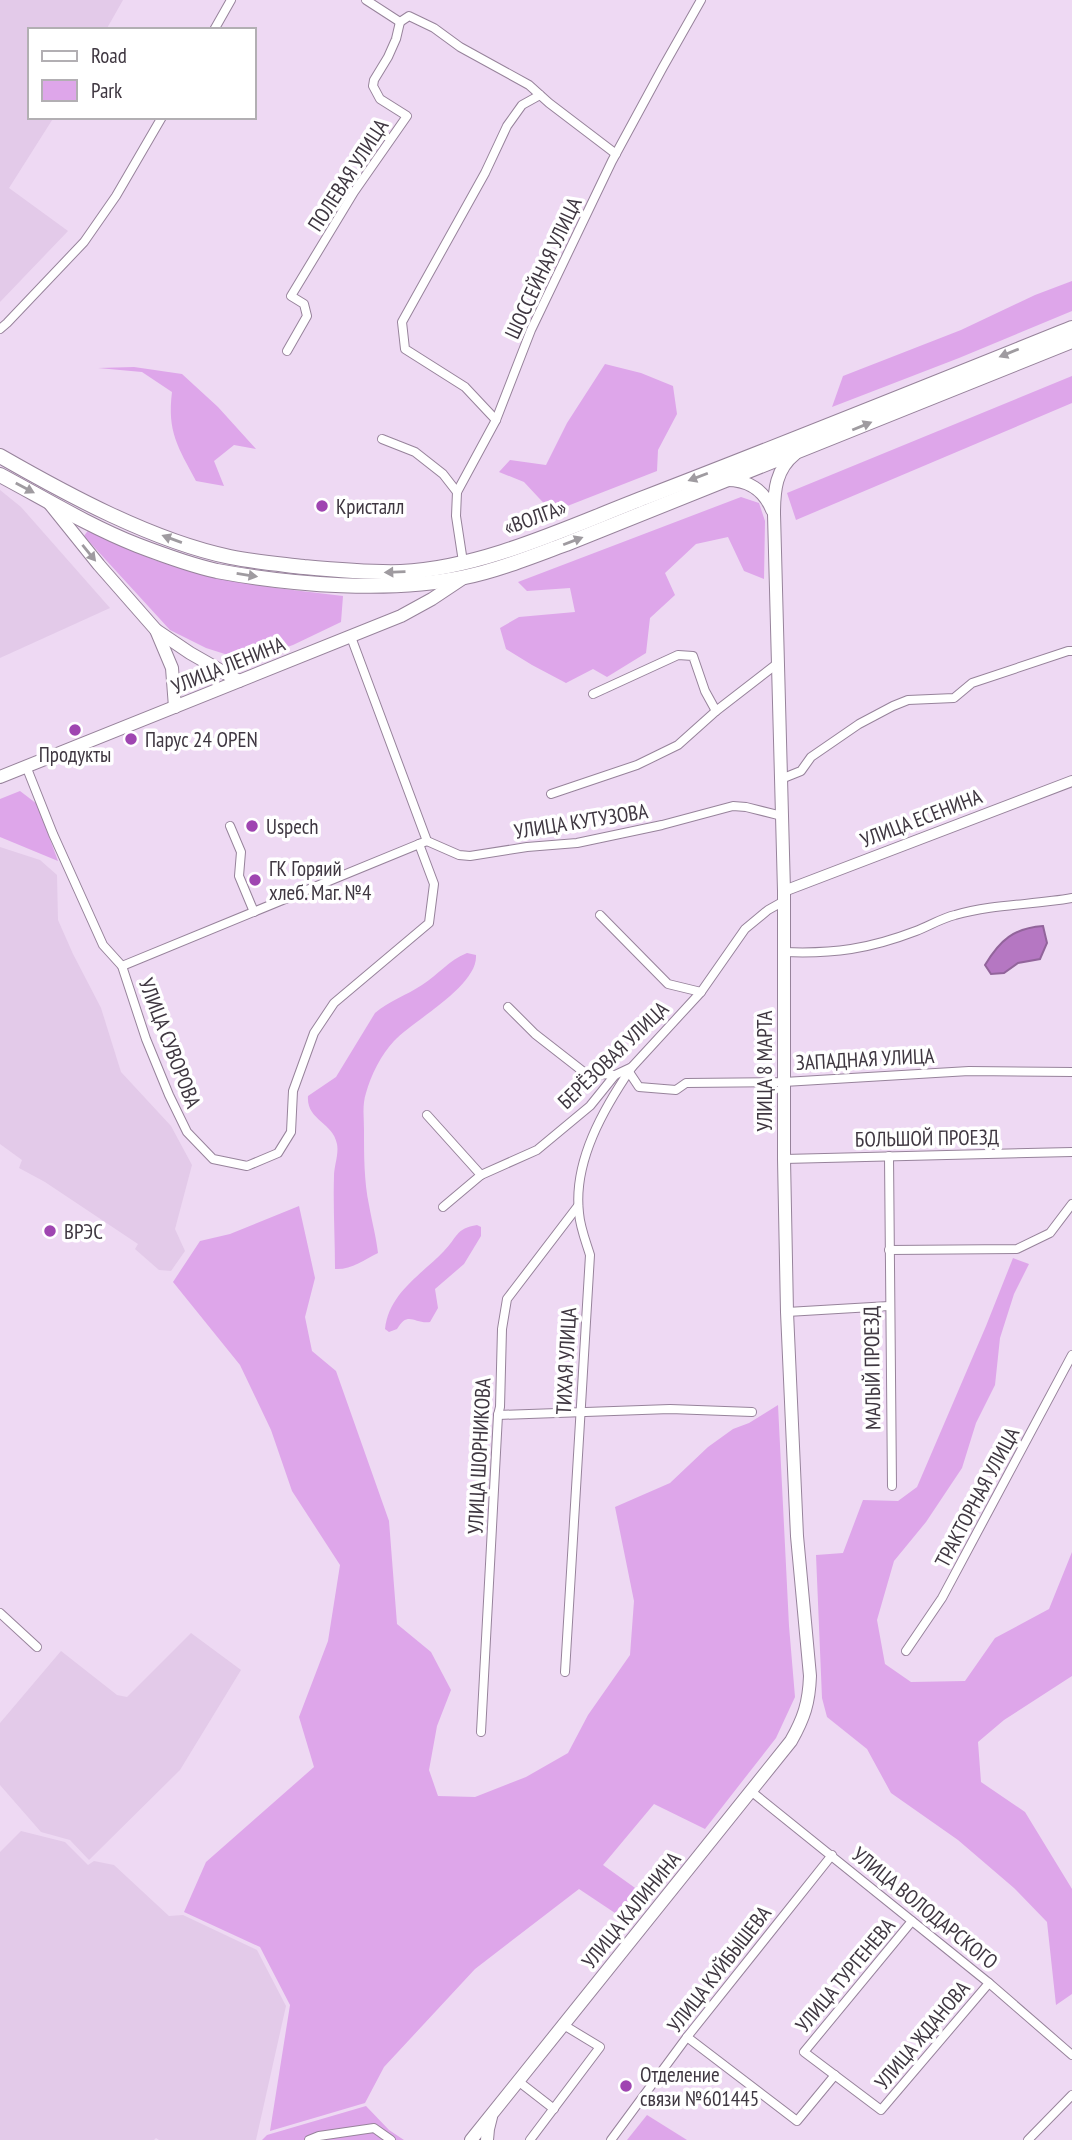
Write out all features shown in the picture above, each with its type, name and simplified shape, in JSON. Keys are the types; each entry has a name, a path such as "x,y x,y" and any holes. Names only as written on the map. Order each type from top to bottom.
{"highway":[{"name":"«ВОЛГА»","path":"0,475 94,526 134,544 216,570 264,578 358,586 428,583 1072,328"},
{"name":"«ВОЛГА»","path":"0,456 92,506 157,533 229,556 329,570 464,570 509,565 566,544 1072,341"}],"main road":[{"name":"УЛИЦА 8 МАРТА","path":"798,451 781,469 774,494 774,514 784,896 783,1159 787,1312 797,1536 810,1676 809,1698"},
{"path":"726,480 741,481 754,487 763,495 774,514"},
{"path":"47,500 156,630 239,681"},
{"name":"УЛИЦА ЛЕНИНА","path":"0,777 351,637 413,609 464,570"},
{"path":"156,630 172,668 175,707"},
{"path":"172,668 174,660 190,653"},
{"name":"УЛИЦА КАЛИНИНА","path":"472,2138 752,1792 791,1741 803,1720 809,1698"},
{"path":"487,2140 493,2114"},
{"path":"472,2138 480,2135 487,2140"}],"street":[{"path":"215,28 231,0"},
{"path":"366,0 400,22 410,16 434,28 460,47 529,85 616,154"},
{"name":"ШОССЕЙНАЯ УЛИЦА","path":"464,570 456,516 457,492 496,420 531,330 616,154 701,0"},
{"name":"ПОЛЕВАЯ УЛИЦА","path":"287,351 307,316 304,304 291,296 354,192 407,116 380,99 373,86 397,39 400,22"},
{"path":"496,420 465,387 405,349 402,322 485,173 507,126 522,105 540,95"},
{"path":"0,329 84,242 116,196 161,119"},
{"path":"382,439 415,452 443,474 457,492"},
{"path":"122,966 423,842 351,637"},
{"path":"781,779 801,772 811,757 859,723 892,706 908,700 954,698 972,683 1072,651"},
{"path":"593,694 678,655 693,656 705,691 716,711"},
{"name":"УЛИЦА КУТУЗОВА","path":"551,794 637,765 678,745 716,711 778,663"},
{"name":"УЛИЦА СУВОРОВА","path":"26,766 103,945 122,966 146,1039 187,1132 213,1159 247,1166 278,1153 291,1132 293,1091 314,1033 334,1003 429,923 434,884 423,842"},
{"name":"УЛИЦА ЕСЕНИНА","path":"784,896 1072,781"},
{"name":"УЛИЦА КУТУЗОВА","path":"423,842 459,855 470,856 527,847 577,844 733,806 782,816"},
{"path":"230,826 241,852 239,876 254,912"},
{"name":"БЕРЁЗОВАЯ УЛИЦА","path":"443,1207 481,1175 537,1150 590,1106 615,1075 630,1070 701,992 746,929 784,896"},
{"path":"784,952 823,953 867,947 915,932 952,915 1072,898"},
{"path":"600,915 668,984 701,992"},
{"path":"508,1007 534,1034 585,1073 615,1075"},
{"name":"ЗАПАДНАЯ УЛИЦА","path":"630,1070 639,1087 676,1090 686,1083 784,1082 969,1071 1072,1072"},
{"name":"ТИХАЯ УЛИЦА","path":"565,1672 590,1255 579,1217 581,1172 610,1099 630,1070"},
{"path":"427,1115 481,1175"},
{"name":"БОЛЬШОЙ ПРОЕЗД","path":"783,1159 1072,1152"},
{"name":"МАЛЫЙ ПРОЕЗД","path":"889,1156 892,1486"},
{"path":"889,1250 1017,1249 1050,1234 1072,1204"},
{"name":"УЛИЦА ШОРНИКОВА","path":"481,1732 502,1329 507,1299 578,1206"},
{"path":"787,1312 889,1306"},
{"name":"ТРАКТОРНАЯ УЛИЦА","path":"906,1651 942,1598 1072,1355"},
{"path":"498,1415 670,1409 752,1412"},
{"path":"0,1614 37,1647"},
{"name":"УЛИЦА ВОЛОДАРСКОГО","path":"752,1792 989,1983 1072,2055"},
{"name":"УЛИЦА КУЙБЫШЕВА","path":"611,2140 687,2037 832,1855"},
{"name":"УЛИЦА ТУРГЕНЕВА","path":"835,2075 804,2052 912,1921"},
{"name":"УЛИЦА ЖДАНОВА","path":"835,2075 881,2110 989,1983"},
{"path":"530,2140 600,2048 562,2024"},
{"path":"687,2037 797,2121 835,2075"},
{"path":"518,2081 554,2109"},
{"path":"1028,2140 1072,2095"},
{"path":"309,2140 319,2136 374,2128 391,2140"}],"shaded area":[{"path":"0,0 123,0 107,28 28,28 28,119 53,119 9,188 68,231 0,302"},
{"path":"0,490 21,507 110,608 0,658"},
{"path":"0,847 40,860 57,875 58,920 101,1008 121,1072 171,1126 192,1165 175,1229 185,1251 171,1271 159,1270 135,1249 138,1244 45,1182 19,1168 22,1160 0,1144"},
{"path":"1043,926 1047,943 1040,959 1018,963 1004,973 991,974 985,965 1002,942 1024,929"},
{"path":"191,1633 241,1670 180,1770 89,1860 70,1840 41,1832 0,1785 0,1723 61,1651 117,1695 127,1697"},
{"path":"21,1831 65,1842 88,1865 94,1861 114,1865 169,1916 183,1915 257,1950 286,2006 256,2140 0,2140 0,1852"}],"green space":[{"path":"1072,281 1072,311 832,407 843,376 961,330 1035,295"},
{"path":"605,364 641,373 673,386 677,414 658,450 657,471 552,512 524,482 499,472 510,460 546,465 567,423"},
{"path":"134,367 182,374 218,407 256,449 234,445 214,461 224,486 196,481 175,439 171,418 172,392 142,372 98,368"},
{"path":"1072,376 1072,403 796,520 787,493"},
{"path":"741,497 759,503 765,521 764,579 744,571 728,537 696,544 665,573 675,595 650,618 646,653 607,677 593,669 566,683 506,649 500,628 519,617 575,612 570,588 527,591 518,582"},
{"path":"89,529 154,560 221,578 343,596 341,622 293,645 247,661 206,648 170,630 84,536"},
{"path":"20,791 37,804 58,861 0,837 0,799"},
{"path":"467,953 476,955 474,967 467,978 444,1001 394,1041 371,1079 364,1107 365,1168 367,1196 378,1253 352,1266 335,1269 334,1172 337,1144 335,1137 311,1111 308,1096 336,1077 375,1013 422,985"},
{"path":"299,1206 315,1278 305,1317 312,1351 336,1371 389,1521 397,1624 431,1652 451,1690 437,1726 429,1770 438,1796 475,1797 526,1777 568,1753 588,1715 630,1655 634,1601 615,1507 670,1483 708,1447 733,1429 749,1423 778,1405 795,1697 776,1738 705,1829 654,1804 603,1865 645,1895 624,1919 579,1889 475,1969 384,2067 365,2103 270,2131 290,2005 260,1947 184,1912 206,1862 314,1767 299,1717 328,1641 340,1565 292,1491 271,1430 240,1365 173,1282 200,1241 230,1234"},
{"path":"477,1225 481,1227 481,1236 464,1264 435,1289 438,1308 430,1322 408,1319 397,1329 389,1332 385,1329 388,1316 399,1295 461,1231"},
{"path":"1013,1258 1029,1264 1014,1294 1000,1338 995,1385 976,1423 962,1468 926,1522 894,1561 877,1620 885,1664 911,1682 965,1681 995,1638 1049,1609 1072,1552 1072,1676 1004,1720 978,1742 981,1782 1025,1812 1072,1889 1072,1994 1056,2005 1047,1922 1014,1888 958,1840 891,1793 867,1749 827,1717 822,1698 816,1555 843,1553 863,1500 898,1501 917,1487"},
{"path":"366,2106 389,2130 404,2140 262,2140 267,2135"},
{"path":"647,2115 687,2140 627,2140"}],"place":[{"name":"Кристалл","path":"322,506"},
{"name":"Продукты","path":"75,730"},
{"name":"Парус 24 OPEN","path":"131,739"},
{"name":"Uspech","path":"252,826"},
{"name":"ГК Горяий хлеб. Маг. №4","path":"255,880"},
{"name":"ВРЭС","path":"50,1231"},
{"name":"Отделение связи №601445","path":"626,2086"}]}
